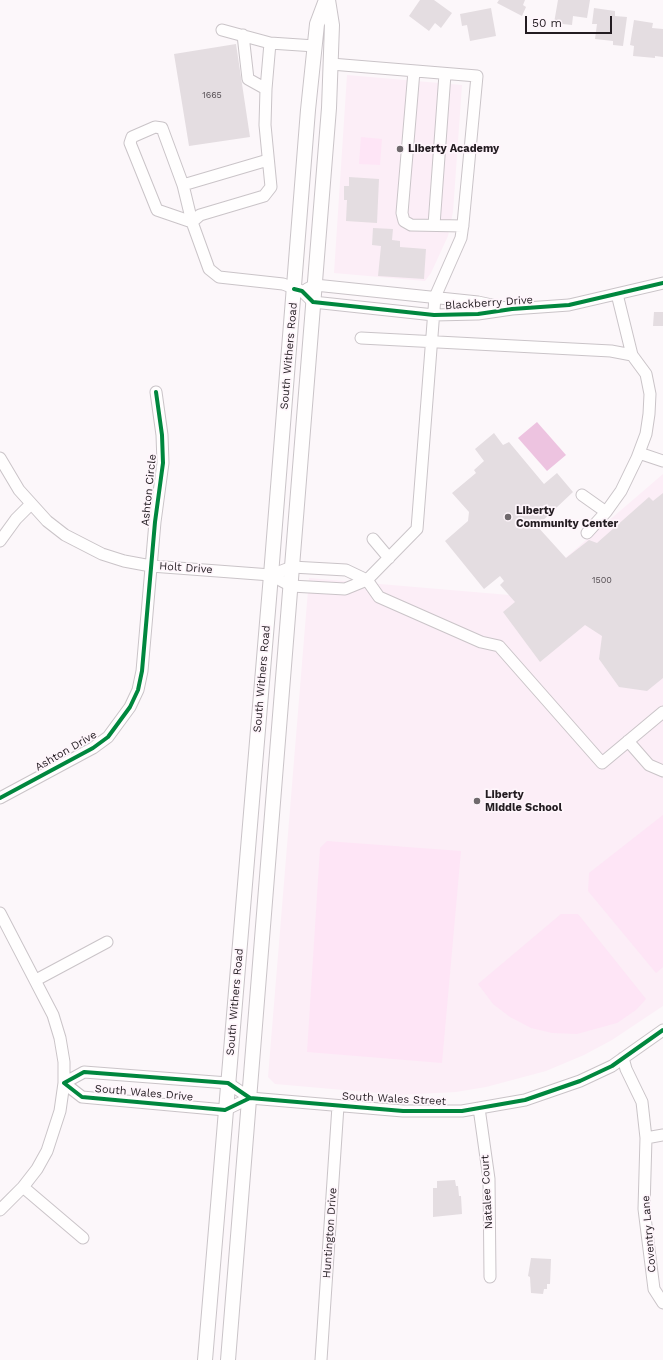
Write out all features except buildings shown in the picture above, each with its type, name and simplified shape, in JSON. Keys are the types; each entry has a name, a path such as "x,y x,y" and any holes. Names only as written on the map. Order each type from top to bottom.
{"main road":[{"name":"South Withers Road","path":"205,1360 272,575 298,290 315,46 317,24 327,0"},
{"name":"South Withers Road","path":"228,1360 315,285 331,64 332,25 327,0"}],"street":[{"path":"222,30 270,43 315,46"},
{"path":"243,35 248,79 266,89"},
{"path":"192,222 200,215 264,196 271,187 268,160 266,89 270,43"},
{"path":"331,64 477,76 461,238 435,297 430,341 417,529 367,580 379,597 481,642 499,646 602,763 663,712"},
{"path":"414,71 402,213 404,222 411,225 463,226"},
{"path":"434,225 446,74"},
{"path":"192,222 157,210 130,142 132,137 155,127 162,128 183,185 192,222 209,270 220,277 284,284 298,290 313,302"},
{"path":"183,185 268,160"},
{"name":"Blackberry Drive","path":"313,302 434,315 478,314 512,309 569,305 663,283"},
{"path":"298,290 315,285"},
{"name":"Blackberry Drive","path":"315,285 478,302 512,309"},
{"path":"587,533 606,512 621,491 639,454 646,434 649,414 650,394 646,374 632,355 618,294"},
{"path":"361,338 611,351 632,355"},
{"name":"Ashton Circle","path":"151,566 163,463 162,435 156,392"},
{"path":"639,454 663,461"},
{"name":"Holt Drive","path":"0,458 9,476 30,504 53,525 84,546 124,561 151,566 272,575 292,567 346,570 367,580"},
{"path":"582,494 606,512"},
{"path":"0,541 16,519 30,504"},
{"path":"373,539 389,558"},
{"name":"Ashton Drive","path":"0,798 92,748 108,737 127,712 138,690 142,670 151,566"},
{"name":"Holt Drive","path":"272,575 290,586 345,589 367,580"},
{"path":"628,741 649,765 663,771"},
{"path":"0,913 53,1015 60,1038 64,1062 64,1083 60,1112 55,1132 37,1169 23,1187 0,1210"},
{"path":"36,980 107,942"},
{"name":"South Wales Street","path":"228,1083 250,1098 338,1106 436,1112 479,1108 525,1100 556,1091 580,1081 623,1058 663,1030"},
{"name":"Coventry Lane","path":"623,1058 626,1069 642,1102 646,1138 644,1209 654,1288 663,1303"},
{"name":"South Wales Drive","path":"226,1110 82,1097 64,1083 84,1072 228,1083"},
{"path":"226,1110 250,1098"},
{"name":"Huntington Drive","path":"321,1360 338,1106"},
{"name":"Natalee Court","path":"479,1108 489,1179 490,1277"},
{"path":"646,1138 663,1135"},
{"path":"23,1187 83,1238"}],"shaded area":[{"name":"Liberty Academy","path":"347,75 462,85 453,212 448,236 431,273 425,281 334,273"},
{"path":"361,137 382,139 380,165 359,164"},
{"path":"537,422 566,455 547,471 518,438"},
{"name":"Liberty Middle School","path":"663,474 663,1006 612,1040 584,1055 546,1071 486,1087 456,1092 400,1095 275,1084 268,1077 309,578 521,596"},
{"path":"663,815 663,967 656,973 588,891 589,873"},
{"path":"327,841 461,851 442,1063 307,1052 320,848"},
{"path":"561,914 578,914 646,999 636,1010 617,1023 577,1034 552,1033 531,1028 510,1017 493,1004 478,984"}],"cycle path":[{"path":"294,289 302,291 313,302 434,315 478,314 512,309 569,305 663,283"},
{"path":"0,798 93,748 108,737 130,707 138,690 142,671 155,522 163,463 162,435 156,392"},
{"path":"250,1098 225,1110 82,1097 64,1083 84,1072 228,1083 250,1098 403,1111 462,1111 525,1100 580,1081 612,1066 663,1030"}],"place":[{"name":"Liberty Academy","path":"400,149"},
{"name":"Liberty Community Center","path":"508,517"},
{"name":"Liberty Middle School","path":"477,801"}]}
